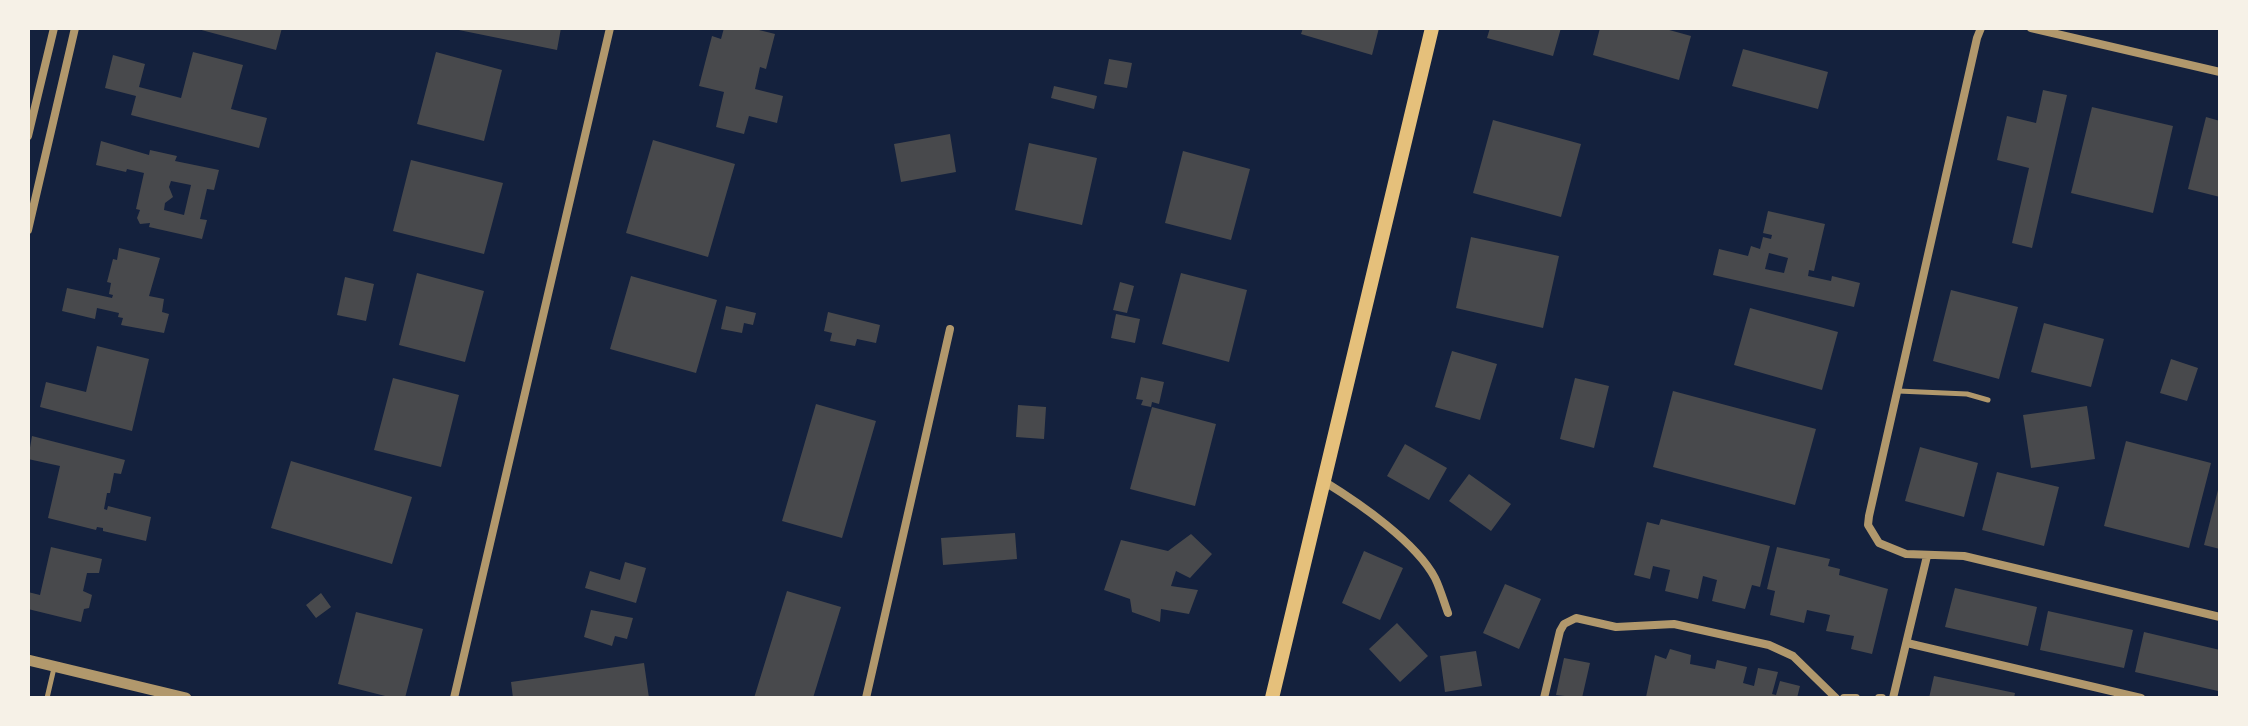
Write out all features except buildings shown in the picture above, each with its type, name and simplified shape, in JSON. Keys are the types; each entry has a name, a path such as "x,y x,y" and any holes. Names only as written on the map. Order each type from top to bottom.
{"main road":[{"path":"1272,698 1432,28"}],"street":[{"path":"28,136 54,28"},
{"path":"28,230 30,210 75,28"},
{"path":"454,698 610,28"},
{"path":"1981,28 1868,525 1879,543 1906,554 1964,556 2220,617"},
{"path":"2031,28 2220,72"},
{"path":"866,698 950,329"},
{"path":"1325,482 1361,506 1421,558 1434,577 1448,613"},
{"path":"1893,698 1927,556"},
{"path":"1544,698 1557,641 1564,624 1576,618 1616,627 1674,624 1769,645 1793,656 1836,698"},
{"path":"1907,643 2141,698"},
{"path":"28,660 186,698"},
{"path":"1844,698 1856,698"}],"lane":[{"path":"1898,391 1967,394 1988,400"},
{"path":"47,698 54,667"}]}
